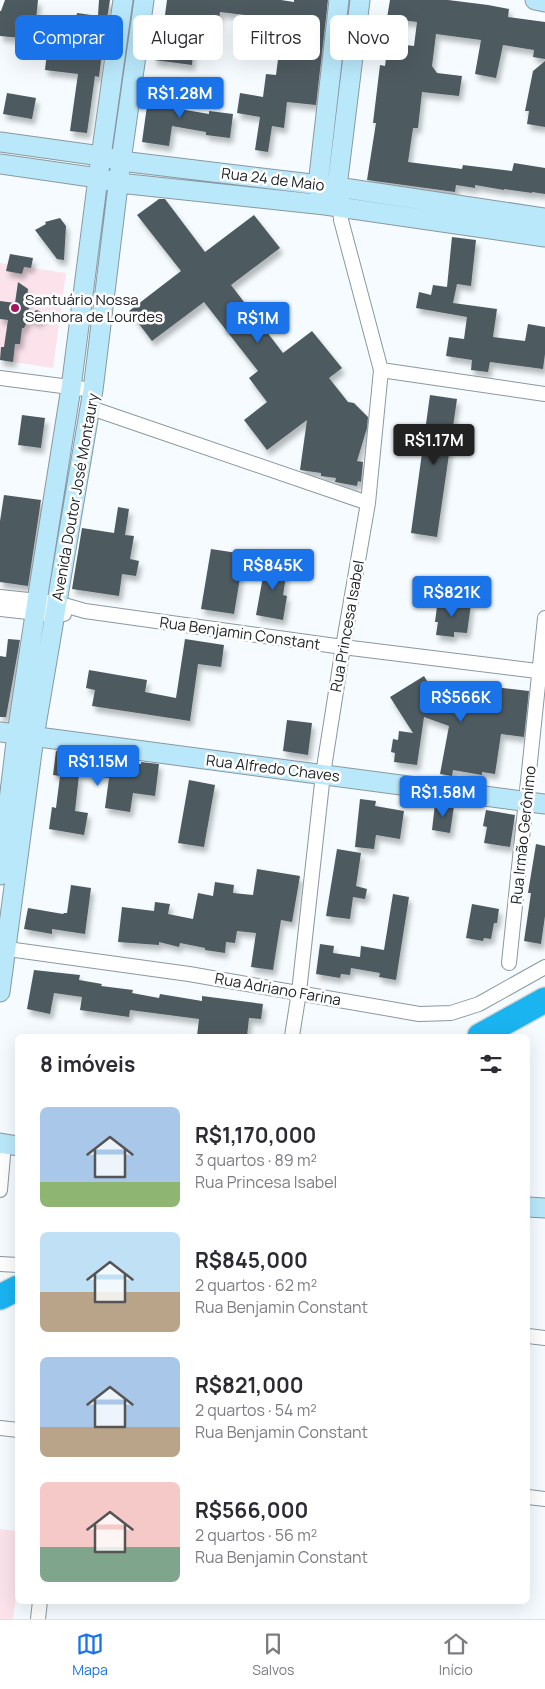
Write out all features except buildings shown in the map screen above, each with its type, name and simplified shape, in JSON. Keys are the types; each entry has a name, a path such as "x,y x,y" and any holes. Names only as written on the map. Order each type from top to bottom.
{"highway":[{"path":"487,1034 500,1030 538,1009"},
{"path":"0,1297 15,1290"}],"street":[{"name":"Avenida Doutor José Montaury","path":"0,875 17,735 71,388 123,0"},
{"name":"Avenida Doutor José Montaury","path":"0,992 17,735 56,609 92,399 121,161 144,0"},
{"path":"335,210 328,186 340,0"},
{"path":"328,186 360,0"},
{"path":"535,0 545,2"},
{"name":"Rua 24 de Maio","path":"0,142 101,156 121,161 328,186 545,218"},
{"name":"Rua 24 de Maio","path":"0,164 119,182 545,237"},
{"name":"Rua Princesa Isabel","path":"292,1034 299,992 323,774 368,503 381,370 335,210"},
{"path":"381,370 545,394"},
{"path":"0,378 71,388 92,399 368,503"},
{"name":"Rua Benjamin Constant","path":"0,597 36,607"},
{"name":"Rua Benjamin Constant","path":"0,609 36,607 85,611 343,647 542,671"},
{"name":"Rua Irmão Gerônimo","path":"510,964 536,803 545,618"},
{"name":"Rua Alfredo Chaves","path":"17,735 536,803"},
{"name":"Rua Adriano Farina","path":"3,948 189,974 419,1014 450,1013 479,1004 545,967"},
{"path":"0,1190 7,1144"},
{"path":"530,1206 545,1208"},
{"path":"0,1264 15,1266"},
{"path":"530,1336 545,1338"},
{"path":"0,1428 15,1430"},
{"path":"530,1497 545,1499"},
{"path":"38,1619 40,1604"}],"shaded area":[{"path":"0,263 66,273 53,368 0,360"},
{"path":"0,1529 15,1531 15,1604 13,1619 0,1619"}],"place":[{"name":"Santuário Nossa Senhora de Lourdes","path":"15,308"}]}
